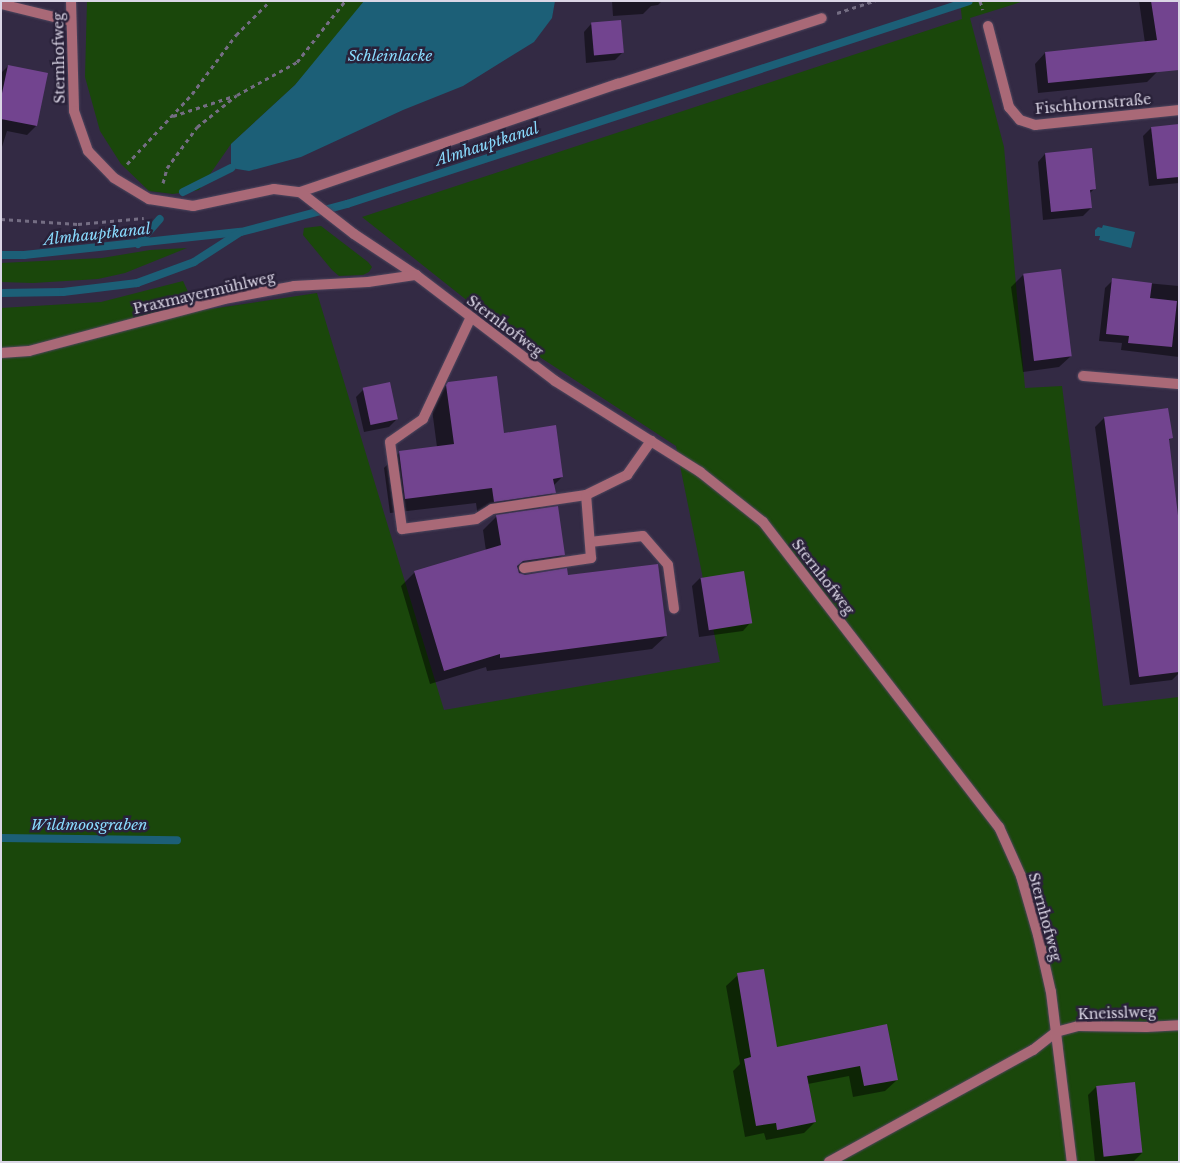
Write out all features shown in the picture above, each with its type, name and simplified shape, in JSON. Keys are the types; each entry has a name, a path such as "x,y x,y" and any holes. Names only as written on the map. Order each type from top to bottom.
{"street":[{"name":"Sternhofweg","path":"71,1 74,111 88,151 114,178 149,199 193,206 274,189 300,192 618,84 822,18"},
{"path":"1,4 72,21"},
{"name":"Fischhornstraße","path":"988,26 1010,107 1020,120 1035,125 1179,110"},
{"name":"Sternhofweg","path":"300,192 354,234 416,275 556,381 700,472 763,522 999,827 1021,876 1038,935 1051,992 1072,1162"},
{"name":"Praxmayermühlweg","path":"1,353 29,351 224,299 276,289 294,286 368,282 416,275"},
{"path":"471,317 423,419 390,442 402,529 476,519 492,509 586,495 627,474 651,441"},
{"path":"1083,376 1179,384"},
{"path":"524,568 591,558 586,495"},
{"path":"590,542 643,536 668,565 674,608"},
{"name":"Kneisslweg","path":"1056,1032 1079,1026 1146,1027 1179,1024"},
{"path":"830,1162 1033,1050 1056,1032"}],"path":[{"path":"114,178 172,116 236,36 270,1"},
{"path":"157,200 168,168 198,127 237,96 297,62 345,1"},
{"path":"822,18 875,1"},
{"path":"172,116 237,96"},
{"path":"1,220 78,224 153,217"}],"green space":[{"path":"87,1 368,1 295,85 231,144 199,190 173,194 149,191 121,164 100,131 85,77"},
{"path":"960,1 1024,1 970,18 1004,147 1025,388 1062,386 1103,706 1179,697 1179,1162 1,1162 1,308 101,302 183,281 197,311 317,293 444,710 720,662 676,446 532,352 362,217 962,19"},
{"path":"321,226 368,262 372,267 369,272 363,275 339,276 332,270 303,235 304,228"},
{"path":"187,248 125,273 98,279 33,283 1,282 1,263 102,258 150,250"}],"water":[{"name":"Schleinlacke","path":"364,1 555,1 552,18 534,42 463,86 403,110 301,157 249,171 231,168 231,144 295,85"},
{"path":"1103,225 1135,232 1131,248 1099,240 1100,236 1095,236 1095,230 1098,227 1102,228"}],"building":[{"path":"1151,1 1179,1 1179,70 1048,83 1045,52 1157,40"},
{"path":"621,20 624,53 594,55 591,23"},
{"path":"8,65 48,73 37,126 1,119 1,98"},
{"path":"1179,124 1179,177 1157,179 1151,127"},
{"path":"1092,148 1096,189 1090,190 1092,208 1051,212 1045,153"},
{"path":"1061,269 1072,356 1034,361 1023,274"},
{"path":"1112,278 1152,283 1150,298 1177,301 1172,347 1128,343 1129,336 1106,334"},
{"path":"497,376 504,433 556,425 563,477 553,479 556,493 494,502 492,488 405,499 399,451 454,444 446,385 448,382"},
{"path":"390,382 398,419 371,425 363,388"},
{"path":"1168,408 1173,438 1169,439 1179,524 1179,672 1139,677 1104,417"},
{"path":"558,506 565,555 523,561 517,566 519,573 525,575 567,568 568,575 658,564 667,636 500,658 500,654 444,671 414,571 501,545 496,515"},
{"path":"744,571 752,623 709,630 701,578"},
{"path":"764,969 777,1047 887,1024 898,1080 864,1086 860,1066 807,1076 816,1122 777,1130 776,1123 756,1126 744,1059 751,1057 737,973"},
{"path":"1135,1082 1142,1153 1104,1157 1096,1086"}],"waterway":[{"name":"Almhauptkanal","path":"1,255 24,255 241,232 347,204 969,1"},
{"name":"Schleinlacke","path":"183,192 231,168"},
{"name":"Schleinlacke","path":"138,244 160,219"},
{"path":"1,293 63,292 137,283 194,262 239,233"},
{"name":"Wildmoosgraben","path":"1,838 177,840"}]}
